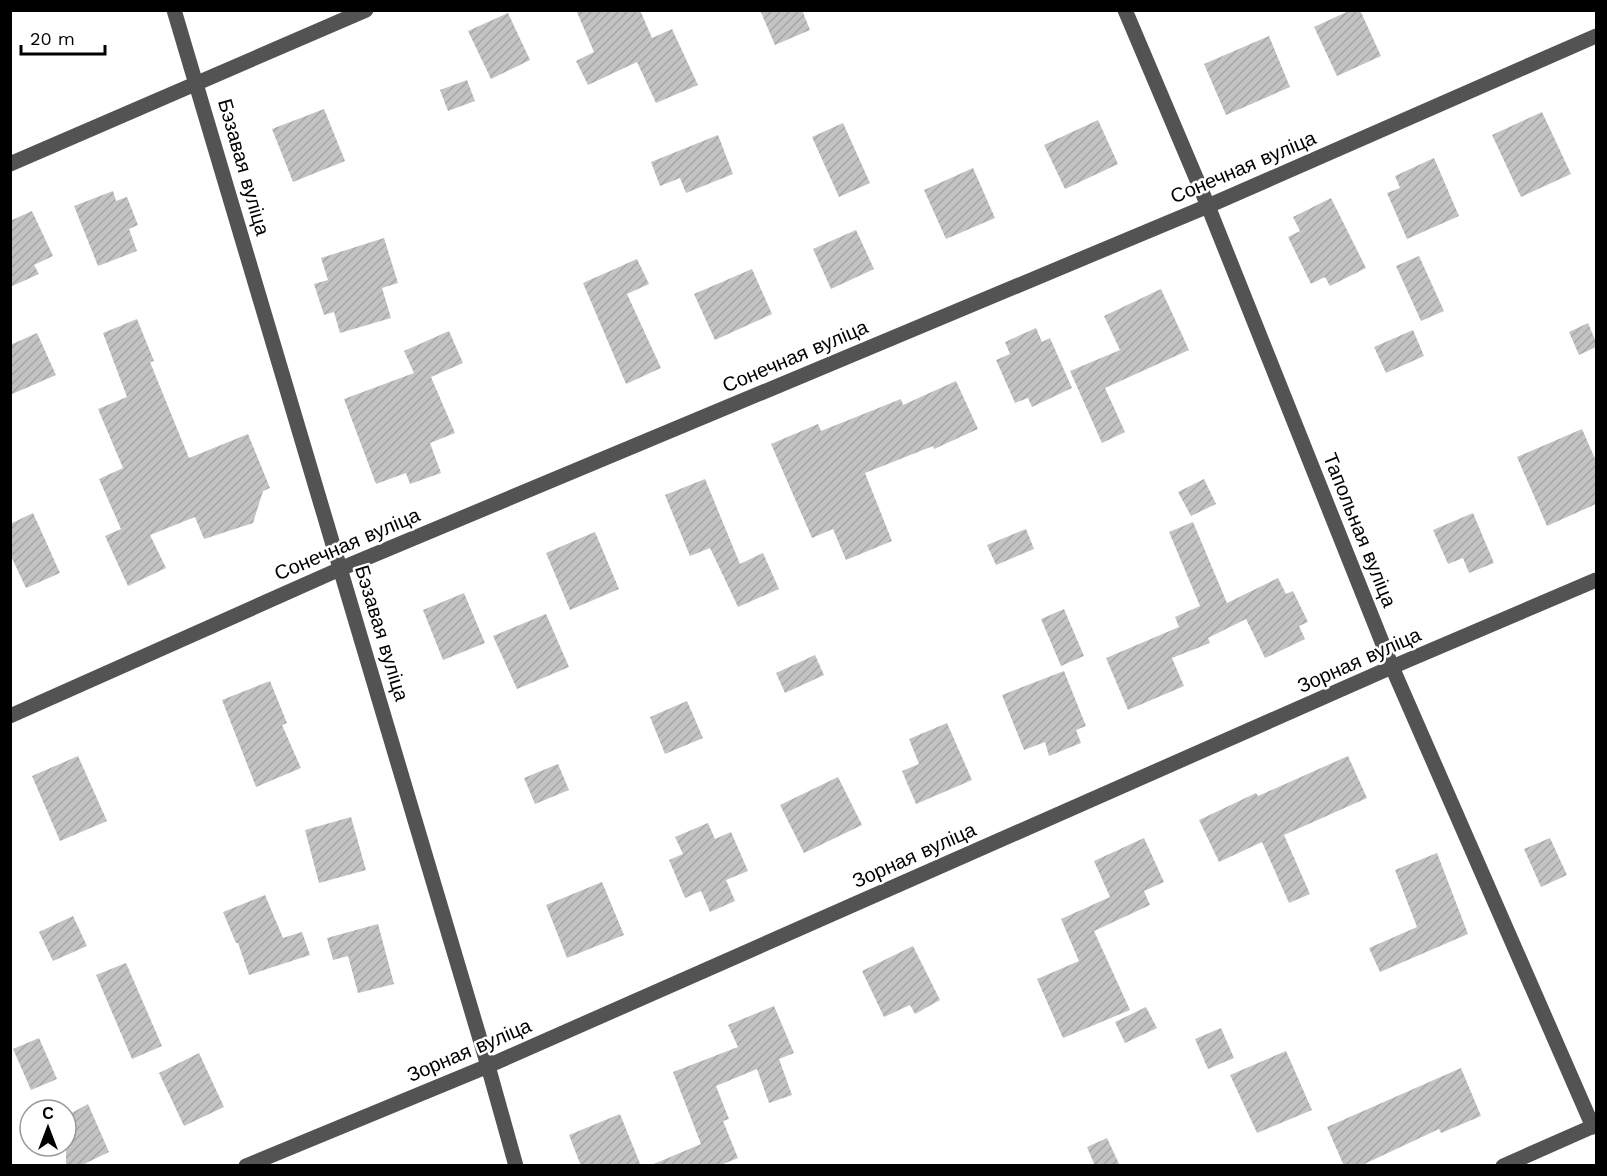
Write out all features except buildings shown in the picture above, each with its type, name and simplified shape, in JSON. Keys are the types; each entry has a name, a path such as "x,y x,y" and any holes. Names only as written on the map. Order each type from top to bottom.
{"street":[{"name":"Бэзавая вуліца","path":"174,10 516,1166"},
{"path":"10,164 366,10"},
{"name":"Тапольная вуліца","path":"1125,10 1208,206 1392,668 1595,1126"},
{"name":"Сонечная вуліца","path":"10,716 340,569 1208,206 1596,36"},
{"name":"Зорная вуліца","path":"246,1166 488,1066 1596,580"},
{"path":"1503,1166 1595,1126"}]}
